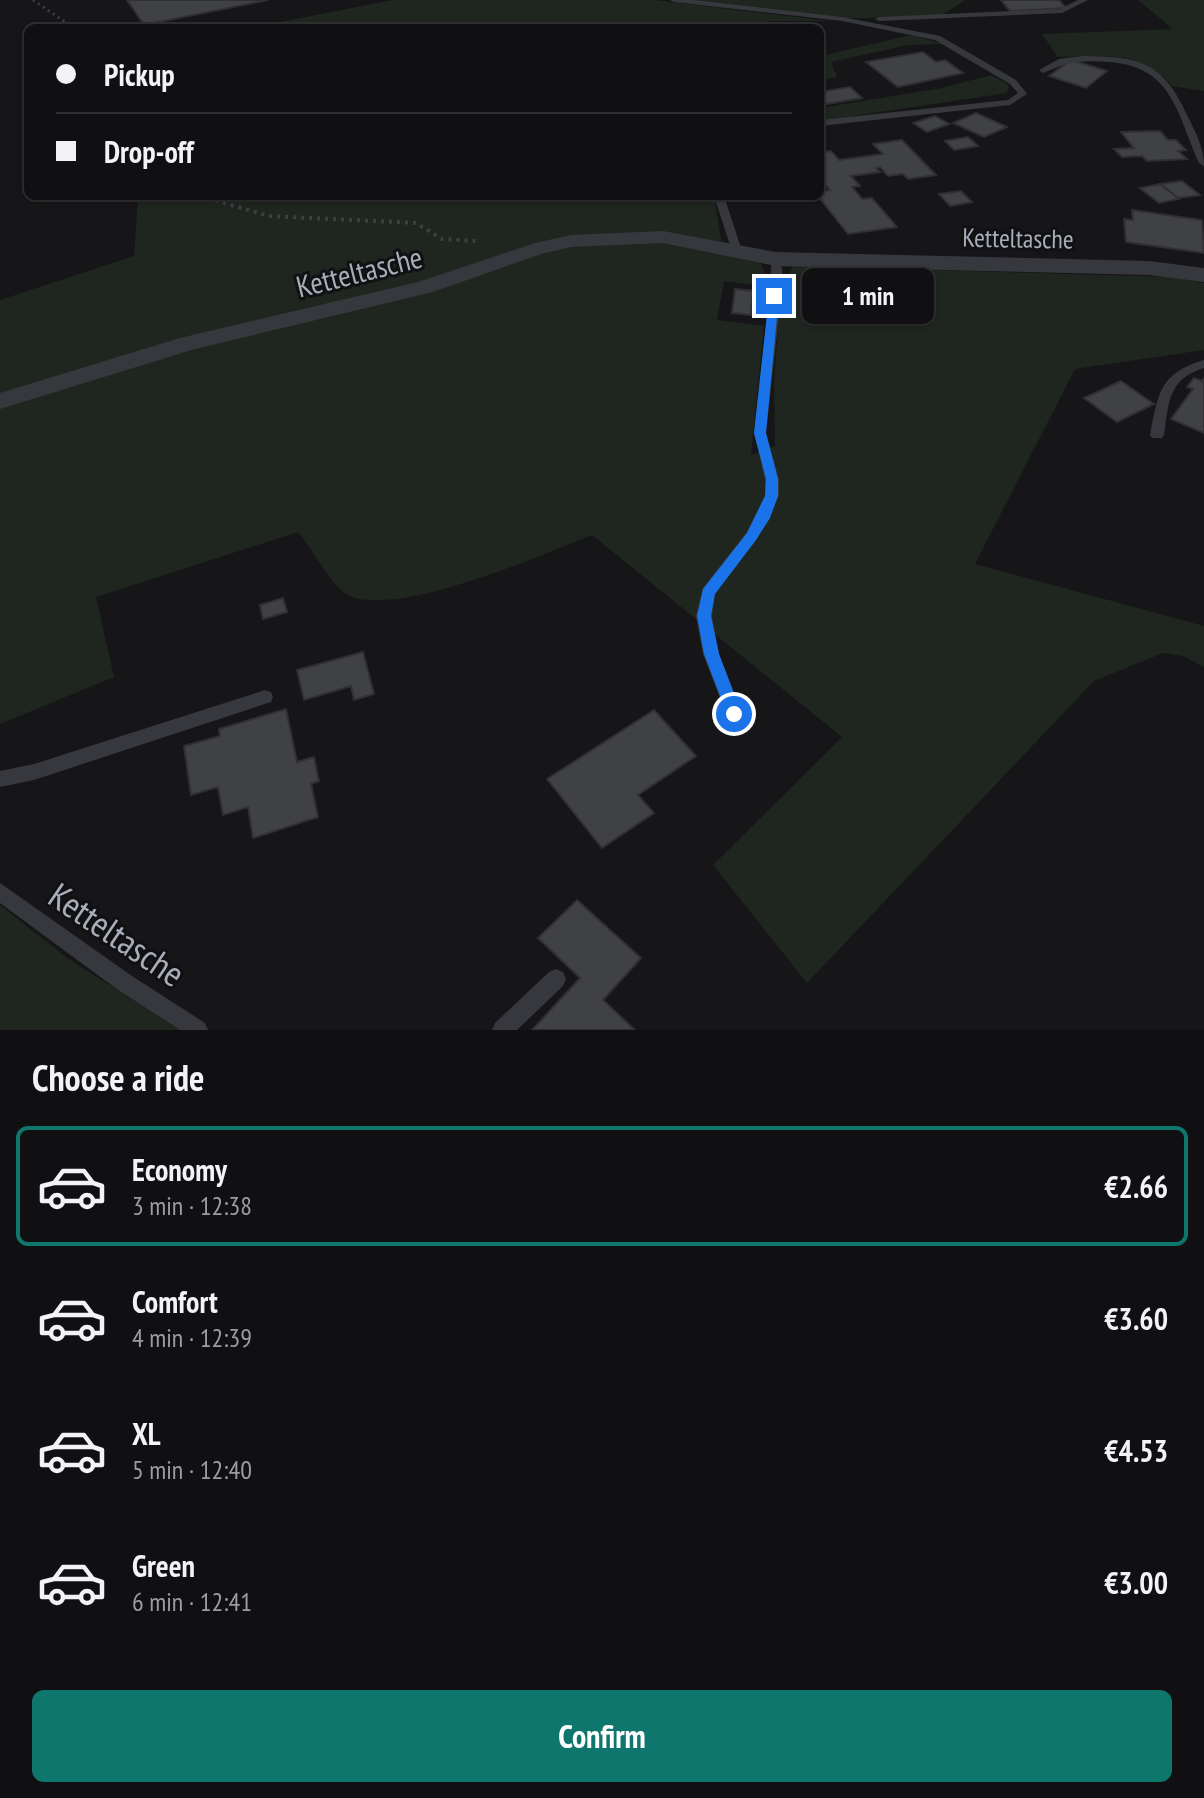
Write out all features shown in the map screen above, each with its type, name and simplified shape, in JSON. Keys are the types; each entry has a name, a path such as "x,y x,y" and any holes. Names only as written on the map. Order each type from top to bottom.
{"street":[{"name":"Ketteltasche","path":"0,401 188,343 425,287 560,242 653,236 776,259 1149,268 1204,275"}],"lane":[{"path":"674,0 842,19 937,38 962,49 1019,87 1023,94 1010,102 824,123"},
{"path":"842,19 1062,11 1084,0"},
{"path":"1043,70 1058,60 1079,58 1123,61 1154,72 1169,90 1204,163"},
{"path":"720,200 737,251"},
{"path":"734,714 711,654 704,616 708,592 751,536 772,496 772,479 760,433 771,312 777,280 776,259"},
{"path":"1157,435 1169,382 1175,375 1204,364"},
{"path":"0,779 34,772 265,697"},
{"name":"Ketteltasche","path":"0,892 113,975 198,1030"},
{"path":"502,1030 556,979"}],"path":[{"path":"33,0 68,24"},
{"path":"214,200 269,216 416,223 442,239 477,242"}],"shaded area":[{"path":"393,0 654,0 830,21 768,21 774,24 270,24"},
{"path":"693,0 965,0 941,16 835,18"},
{"path":"1138,0 1204,0 1204,91 1172,86 1161,74 1135,61 1105,56 1058,57 1042,34 1173,29"},
{"path":"912,35 942,44 908,45 831,62 837,77 824,80 824,55"},
{"path":"991,75 1009,85 1007,93 824,120 824,107 942,88"},
{"path":"138,200 715,200 722,245 560,239 426,284 0,396 0,300 134,256"},
{"path":"643,238 759,259 770,287 724,281 717,320 764,326 751,455 775,446 774,382 781,288 793,266 1171,277 1204,283 1204,350 1075,369 975,564 1204,626 1204,667 1183,656 1163,653 1094,681 807,983 713,865 842,737 592,535 465,583 392,600 363,599 342,591 298,532 96,597 114,677 0,724 0,404 537,251"},
{"path":"0,905 67,958 180,1030 0,1030"}],"building":[{"path":"127,0 268,0 149,24 143,24"},
{"path":"1001,0 1059,0 1066,8 1010,11"},
{"path":"923,52 936,62 945,60 963,73 898,87 866,62"},
{"path":"1071,60 1107,71 1086,88 1049,76"},
{"path":"850,87 862,98 824,104 824,91"},
{"path":"976,113 1007,127 984,137 953,123"},
{"path":"935,116 949,124 927,132 913,123"},
{"path":"1160,131 1168,140 1176,140 1186,150 1178,151 1187,159 1147,161 1142,156 1122,157 1114,149 1134,148 1121,132"},
{"path":"968,137 978,146 954,150 945,141"},
{"path":"902,140 936,175 908,179 903,174 888,176 880,167 876,168 880,172 851,176 860,186 852,187 862,199 872,198 897,227 848,234 821,200 824,200 824,191 830,190 824,183 824,152 831,151 839,160 883,154 873,144"},
{"path":"1182,181 1200,195 1178,198 1160,184"},
{"path":"1160,184 1179,199 1159,203 1140,188"},
{"path":"961,191 972,202 950,206 939,194"},
{"path":"1132,210 1202,220 1204,253 1126,242 1124,219 1133,220"},
{"path":"735,289 753,291 751,315 732,313"},
{"path":"1194,378 1202,381 1204,378 1204,433 1171,419 1193,389 1187,387"},
{"path":"1121,381 1154,404 1117,422 1084,398"},
{"path":"283,598 287,612 263,619 260,605"},
{"path":"363,652 374,694 354,700 351,686 304,700 297,670"},
{"path":"286,709 297,762 314,757 319,781 311,784 318,817 253,838 248,807 223,815 218,787 191,795 184,746 220,736 219,729"},
{"path":"654,710 696,756 638,795 654,813 602,848 547,779"},
{"path":"577,900 641,958 603,1000 635,1030 532,1030 580,978 538,938"}],"route":[{"path":"734,714 711,654 704,616 708,592 751,536 772,496 772,479 760,433 774,296"}]}
